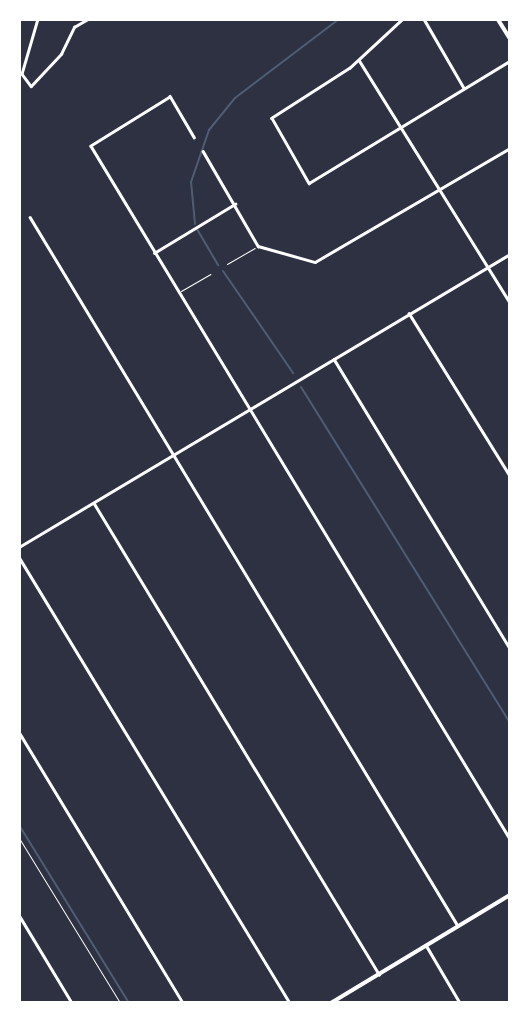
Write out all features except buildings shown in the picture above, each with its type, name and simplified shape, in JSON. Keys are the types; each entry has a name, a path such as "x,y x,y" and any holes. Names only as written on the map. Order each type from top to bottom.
{"main road":[{"path":"498,19 510,38"},
{"path":"331,1003 510,895"}],"street":[{"path":"38,19 22,74 31,86 61,54 74,27 88,19"},
{"path":"403,19 359,60 272,118 309,183 510,61"},
{"path":"424,19 464,88"},
{"path":"359,60 398,128 441,190 510,303"},
{"path":"194,138 170,97 91,146 510,839"},
{"path":"203,151 258,246 321,260 510,148"},
{"path":"155,253 235,204"},
{"path":"30,217 458,926"},
{"path":"19,547 510,254"},
{"path":"409,313 510,476"},
{"path":"334,359 510,649"},
{"path":"94,503 379,974"},
{"path":"19,556 290,1003"},
{"path":"19,732 183,1003"},
{"path":"19,915 72,1003"},
{"path":"426,945 460,1003"}],"lane":[{"path":"227,264 258,246"},
{"path":"179,293 210,274"},
{"path":"19,838 120,1003"}],"waterway":[{"path":"195,224 191,182 209,130 235,98 339,19"},
{"path":"197,229 218,265"},
{"path":"223,271 293,373"},
{"path":"301,387 510,723"},
{"path":"19,825 129,1003"}]}
